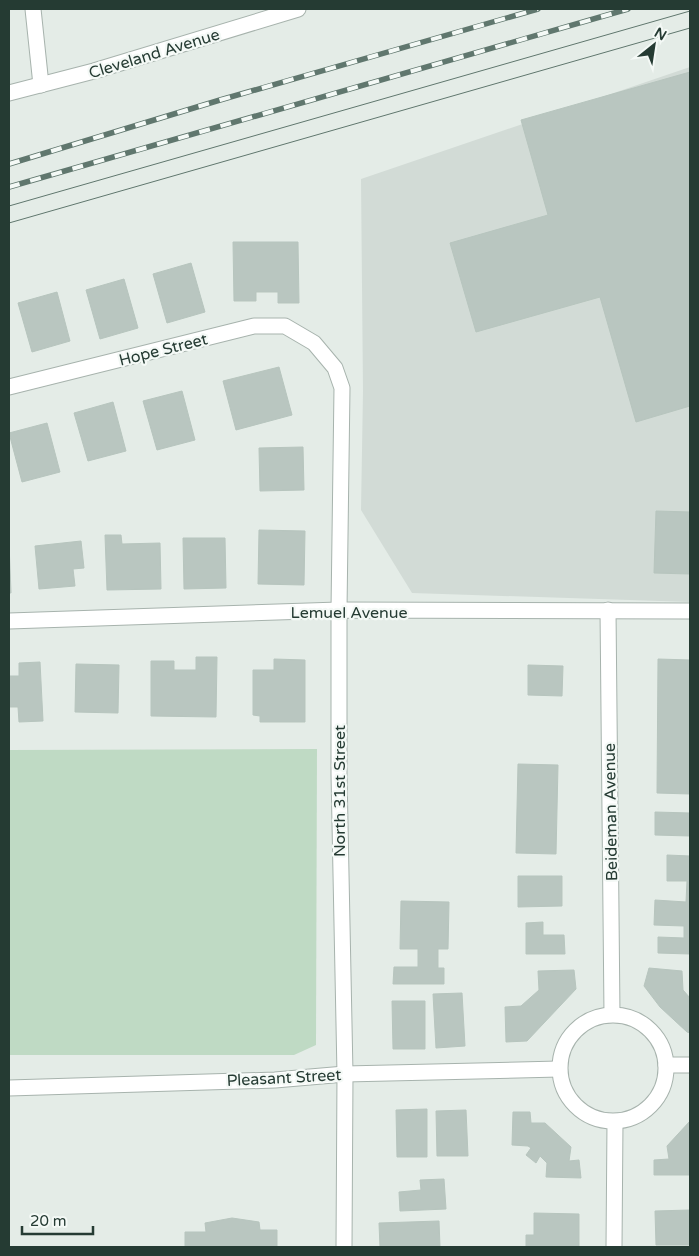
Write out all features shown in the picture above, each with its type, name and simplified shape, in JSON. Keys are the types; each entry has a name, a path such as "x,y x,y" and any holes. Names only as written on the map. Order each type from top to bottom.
{"street":[{"path":"34,9 41,85"},
{"name":"Cleveland Avenue","path":"9,93 104,68 298,9"},
{"name":"Hope Street","path":"9,387 254,326 285,326 314,343"},
{"name":"North 31st Street","path":"314,343 335,368 342,388 339,610 340,912 345,1074 344,1247"},
{"name":"Lemuel Avenue","path":"9,621 339,610 494,612 690,611"},
{"name":"Beideman Avenue","path":"608,610 612,1014"},
{"path":"612,1014 628,1017 649,1029 663,1049 666,1065 665,1079 661,1092 653,1104 642,1113 629,1119 615,1122 598,1120 583,1112 570,1101 562,1086 559,1070 561,1053 568,1037 580,1025 595,1017 612,1014"},
{"path":"666,1065 690,1065"},
{"name":"Pleasant Street","path":"9,1088 275,1080 345,1074 559,1070"},
{"path":"614,1247 615,1122"}],"shaded area":[{"path":"690,67 690,602 412,593 361,510 363,391 361,179"}],"green space":[{"path":"317,749 316,1045 294,1055 9,1055 9,750"}],"building":[{"path":"690,72 690,406 636,422 600,297 476,332 450,243 548,215 521,120"},
{"path":"233,242 298,242 299,303 278,303 278,292 256,292 256,301 234,301"},
{"path":"191,263 205,312 167,323 153,274"},
{"path":"124,279 138,328 100,339 86,290"},
{"path":"57,292 70,341 32,352 18,303"},
{"path":"279,367 292,415 236,430 223,381"},
{"path":"182,391 195,440 157,450 143,401"},
{"path":"113,402 126,451 88,461 74,413"},
{"path":"47,423 60,472 22,482 9,433"},
{"path":"303,447 304,490 260,491 259,448"},
{"path":"656,511 690,512 690,574 654,573"},
{"path":"259,530 305,531 304,585 258,584"},
{"path":"105,535 121,535 122,544 160,543 161,589 107,590"},
{"path":"183,538 225,538 226,588 184,589"},
{"path":"81,541 84,568 73,569 75,586 39,589 35,546"},
{"path":"9,544 11,593 9,593"},
{"path":"196,657 217,657 216,717 151,716 151,661 174,661 174,670 196,670"},
{"path":"274,659 305,660 305,722 260,722 260,716 253,715 253,670 274,670"},
{"path":"658,659 690,660 690,794 657,793"},
{"path":"40,662 43,721 19,722 18,707 9,707 9,676 19,676 19,663"},
{"path":"76,664 119,665 118,713 75,712"},
{"path":"528,665 563,666 562,696 528,695"},
{"path":"518,764 558,765 556,854 516,853"},
{"path":"655,812 690,813 690,836 655,835"},
{"path":"667,855 690,856 690,954 658,953 658,937 684,938 684,926 654,925 655,900 686,902 687,881 667,881"},
{"path":"518,876 562,876 562,906 518,907"},
{"path":"401,901 449,902 448,949 438,949 438,968 444,968 444,984 393,984 394,967 418,967 418,949 400,949"},
{"path":"543,922 543,935 564,935 565,954 526,954 526,923"},
{"path":"649,968 682,971 683,990 690,998 690,1033 660,1007 644,986"},
{"path":"574,970 576,989 527,1041 506,1042 505,1007 521,1006 539,990 538,971"},
{"path":"462,993 465,1046 436,1048 433,994"},
{"path":"392,1001 425,1001 425,1049 393,1049"},
{"path":"427,1109 427,1157 397,1157 396,1110"},
{"path":"466,1110 468,1156 437,1156 436,1111"},
{"path":"513,1112 530,1112 531,1123 545,1123 571,1147 569,1161 579,1160 581,1178 546,1177 547,1163 540,1156 536,1163 526,1155 531,1148 528,1146 512,1145"},
{"path":"690,1121 690,1175 654,1175 654,1160 669,1159 667,1146"},
{"path":"444,1179 446,1209 400,1211 399,1192 421,1190 420,1180"},
{"path":"690,1210 690,1245 656,1245 655,1211"},
{"path":"534,1213 579,1214 579,1247 526,1247 526,1235 534,1235"},
{"path":"232,1218 259,1222 260,1230 277,1230 277,1247 185,1247 185,1232 206,1232 205,1223"},
{"path":"439,1221 440,1247 380,1247 379,1223"}],"tram line":[{"path":"9,206 690,11"},
{"path":"9,223 690,28"}],"railway":[{"path":"9,164 220,100 538,9"},
{"path":"9,187 628,9"}]}
